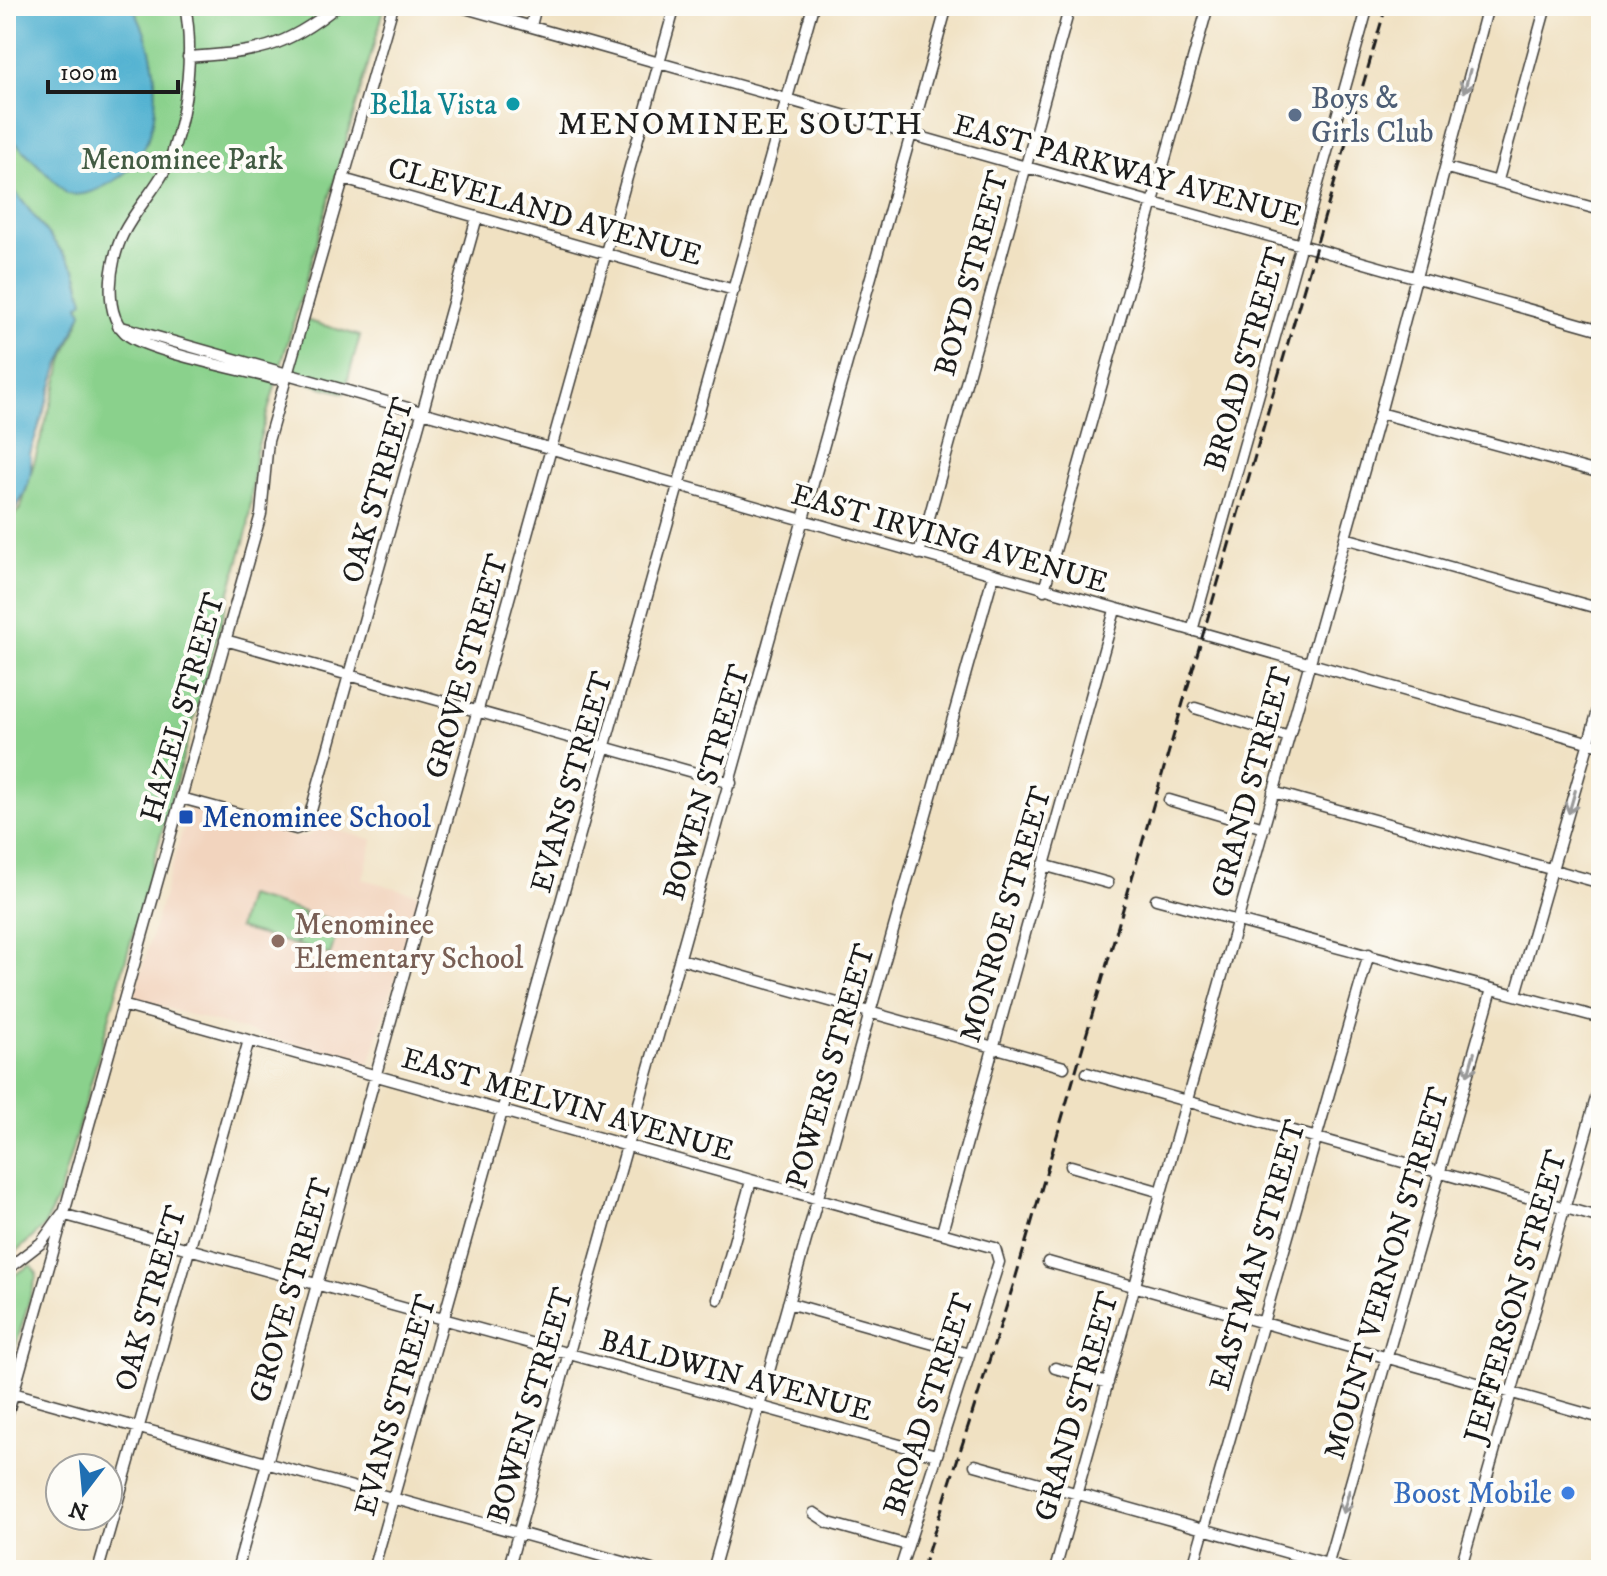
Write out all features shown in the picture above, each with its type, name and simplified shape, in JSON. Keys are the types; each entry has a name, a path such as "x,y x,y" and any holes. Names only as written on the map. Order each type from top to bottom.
{"main road":[{"path":"1595,1570 1600,1554"}],"street":[{"path":"185,6 188,57 271,47 306,32 337,6"},
{"name":"HAZEL STREET","path":"6,1419 9,1392 261,514 266,451 393,6"},
{"name":"EAST PARKWAY AVENUE","path":"458,6 1601,330"},
{"path":"531,26 536,6"},
{"name":"GROVE STREET","path":"237,1570 675,6"},
{"name":"EVANS STREET","path":"373,1570 813,6"},
{"name":"BOWEN STREET","path":"508,1570 805,522 947,6"},
{"name":"BOYD STREET","path":"919,554 1070,6"},
{"path":"1044,590 1208,6"},
{"name":"BROAD STREET","path":"1192,631 1368,6"},
{"name":"GRAND STREET","path":"1055,1570 1380,413 1488,6"},
{"path":"1498,180 1546,6"},
{"name":"EAST IRVING AVENUE","path":"188,57 170,159 121,238 112,291 118,326 144,343 275,379 286,377 1601,746"},
{"path":"1447,168 1601,210"},
{"name":"CLEVELAND AVENUE","path":"343,179 734,290"},
{"name":"OAK STREET","path":"181,798 300,830 307,825 477,217"},
{"path":"1380,413 1601,473"},
{"path":"1345,538 1601,609"},
{"name":"POWERS STREET","path":"713,1570 993,576"},
{"name":"MONROE STREET","path":"942,1232 1115,610"},
{"path":"225,640 731,783"},
{"path":"1516,994 1601,700"},
{"path":"1195,708 1289,737"},
{"path":"1273,792 1601,883"},
{"path":"1169,800 1264,828"},
{"path":"1043,865 1108,883"},
{"path":"1156,899 1238,918 1601,1018"},
{"name":"EASTMAN STREET","path":"1192,1570 1369,954"},
{"path":"681,959 1064,1067"},
{"name":"MOUNT VERNON STREET","path":"1327,1567 1492,989"},
{"name":"EAST MELVIN AVENUE","path":"122,1005 942,1232 993,1247 999,1252"},
{"name":"OAK STREET","path":"98,1570 249,1040"},
{"path":"1087,1073 1601,1218"},
{"name":"JEFFERSON STREET","path":"1460,1570 1601,1081"},
{"path":"1071,1166 1161,1192"},
{"path":"718,1299 751,1181"},
{"path":"6,1270 41,1243 62,1214"},
{"name":"BALDWIN AVENUE","path":"62,1214 936,1455"},
{"name":"BROAD STREET","path":"900,1570 999,1262 999,1252"},
{"path":"1048,1262 1601,1418"},
{"path":"788,1303 969,1354"},
{"path":"1055,1368 1108,1383"},
{"path":"9,1392 394,1497 632,1567 652,1570"},
{"path":"975,1465 1327,1567 1349,1570"},
{"path":"814,1513 829,1523 907,1545"}],"shaded area":[{"name":"Menominee Elementary School","path":"189,808 294,837 310,835 316,824 373,840 363,879 420,895 369,1065 133,999"}],"green space":[{"name":"Menominee Park","path":"6,6 385,6 256,452 248,528 59,1195 44,1227 6,1261 6,523 21,508 65,355 80,319 80,284 75,269 6,180"},
{"path":"302,319 360,336 344,393 286,377"},
{"path":"247,896 304,912 295,945 238,928"},
{"path":"307,913 340,922 330,955 297,945"},
{"path":"31,1265 37,1274 6,1379 6,1280"}],"water":[{"path":"6,6 132,6 150,50 156,99 153,123 145,146 132,165 114,181 86,194 67,194 6,133"},
{"path":"6,180 75,269 84,301 79,305 82,313 58,368 30,454 31,472 26,490 6,519"}],"railway":[{"path":"922,1570 1014,1283 1386,6"}],"place":[{"name":"Bella Vista","path":"513,104"},
{"name":"Boys & Girls Club","path":"1295,115"},
{"name":"Menominee School","path":"186,817"},
{"name":"Menominee Elementary School","path":"278,941"},
{"name":"Boost Mobile","path":"1568,1493"}],"district":[{"name":"MENOMINEE SOUTH","path":"741,123"}]}
